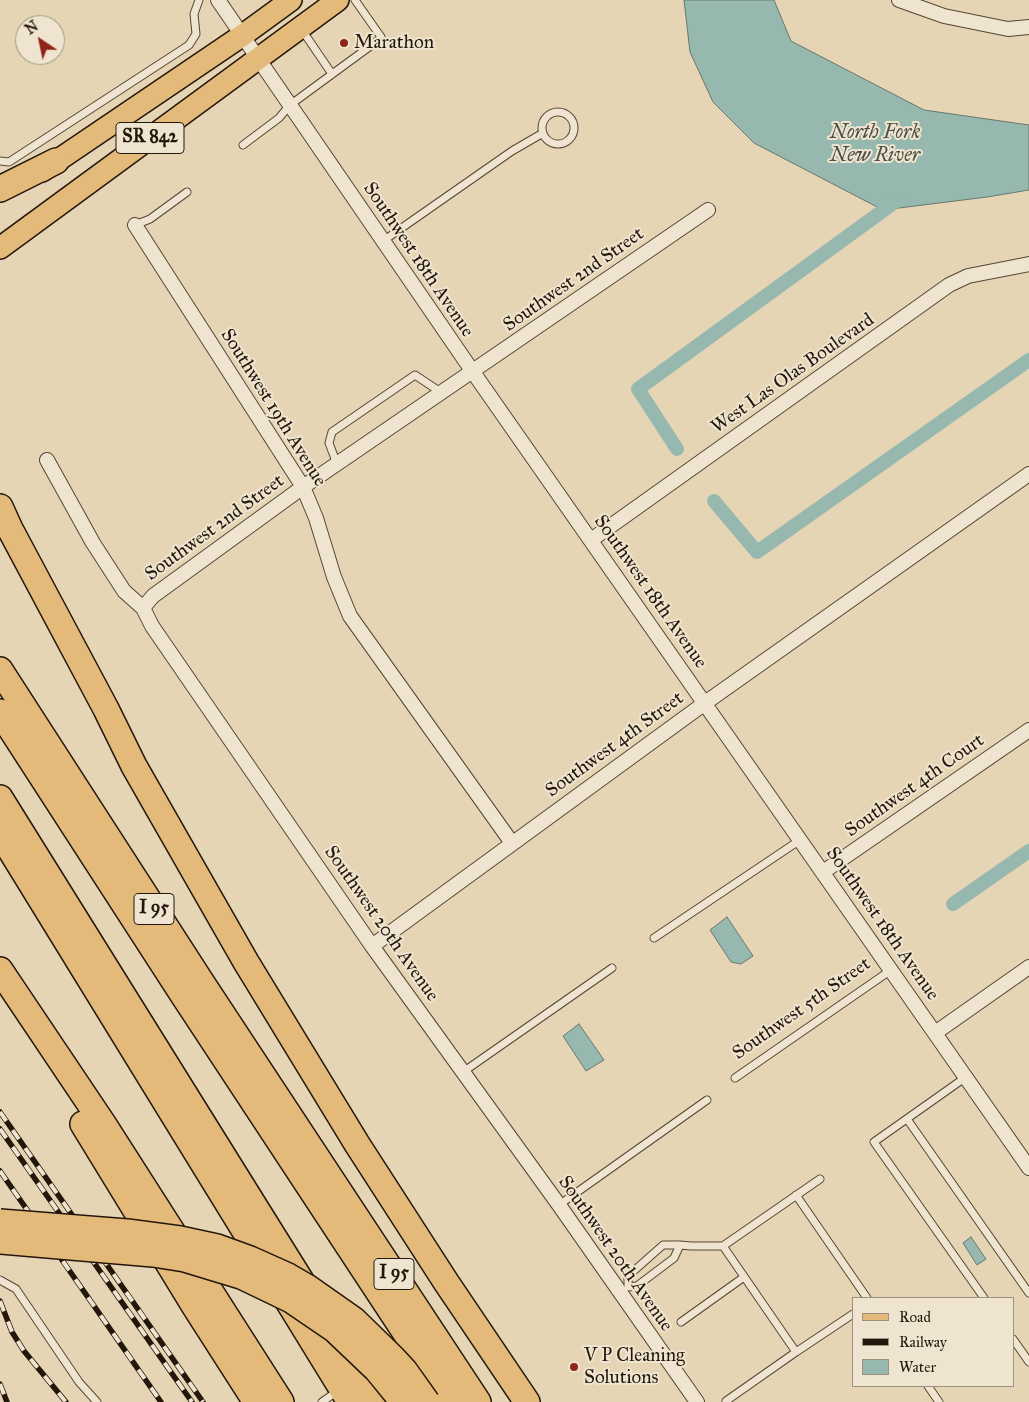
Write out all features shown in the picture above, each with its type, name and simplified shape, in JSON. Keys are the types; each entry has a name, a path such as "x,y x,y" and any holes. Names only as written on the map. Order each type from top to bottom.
{"highway":[{"path":"0,189 56,161"},
{"path":"3,517 106,709 134,766 246,962 366,1159 527,1402"},
{"name":"I 95","path":"0,670 202,983 478,1402"},
{"path":"0,712 188,1004 451,1402"},
{"path":"0,798 377,1402"},
{"path":"0,834 338,1397"},
{"path":"0,970 104,1125 281,1402"},
{"path":"0,990 195,1307 256,1402"},
{"path":"0,1222 127,1232 180,1239 217,1247 250,1258 307,1287 354,1320 405,1371 427,1402"},
{"path":"0,1241 153,1254 184,1259 241,1276 291,1300 335,1330 378,1370 403,1402"}],"main road":[{"name":"SR 842","path":"0,200 291,0"},
{"name":"SR 842","path":"0,248 338,0"}],"street":[{"name":"Southwest 18th Avenue","path":"218,0 473,372 1029,1168"},
{"path":"899,0 944,16 1008,29 1029,27"},
{"name":"Southwest 2nd Street","path":"143,608 153,596 303,487 708,210"},
{"name":"Southwest 19th Avenue","path":"135,225 303,487 316,518 334,577 350,616 512,843"},
{"name":"West Las Olas Boulevard","path":"591,540 950,285 968,276 1029,264"},
{"name":"Southwest 20th Avenue","path":"47,460 93,543 124,591 143,608 152,626 372,946 559,1205 623,1289 696,1402"},
{"name":"Southwest 4th Street","path":"372,946 705,703 1029,474"},
{"name":"Southwest 4th Court","path":"823,872 1029,730"},
{"path":"935,1033 1029,967"}],"lane":[{"path":"0,161 9,162 189,45 196,34 194,14 199,0"},
{"path":"243,145 279,118 290,105 381,37 355,0"},
{"path":"301,28 332,74"},
{"path":"555,112 566,113 573,121 574,132 564,143 554,143 545,137 543,133 543,123 546,118 555,112"},
{"path":"383,241 512,151 543,133"},
{"path":"135,225 150,219 187,192"},
{"path":"337,464 329,443 332,432 415,375 442,393"},
{"path":"654,938 800,840"},
{"path":"463,1072 612,968"},
{"name":"Southwest 5th Street","path":"735,1078 891,970"},
{"path":"966,1077 874,1142 983,1297"},
{"path":"559,1205 707,1100"},
{"path":"907,1119 1029,1293"},
{"path":"623,1289 628,1276 663,1245 723,1246 820,1178"},
{"path":"796,1195 866,1297"},
{"path":"623,1289 637,1286 674,1258 680,1245"},
{"path":"723,1246 796,1352"},
{"path":"681,1322 744,1277"},
{"path":"0,1280 16,1289 79,1382 97,1402"},
{"path":"726,1401 852,1315"},
{"path":"1014,1340 1029,1362"},
{"path":"929,1387 939,1402"}],"water":[{"name":"North Fork New River","path":"684,0 774,0 791,41 924,110 1029,125 1029,190 883,210 754,143 713,102 690,52"},
{"path":"727,917 753,956 741,964 731,962 710,930"},
{"path":"579,1024 604,1060 586,1071 563,1036"},
{"path":"971,1237 986,1259 977,1265 963,1243"}],"waterway":[{"path":"677,449 638,389 899,199"},
{"path":"714,501 757,552 1029,360"},
{"path":"953,904 1029,851"}],"railway":[{"path":"0,1112 203,1402"},
{"path":"0,1129 192,1402"},
{"path":"0,1171 161,1402"},
{"path":"0,1301 12,1332 24,1351 66,1402"},
{"path":"0,1384 7,1402"}],"place":[{"name":"Marathon","path":"344,43"},
{"name":"V P Cleaning Solutions","path":"574,1367"}]}
